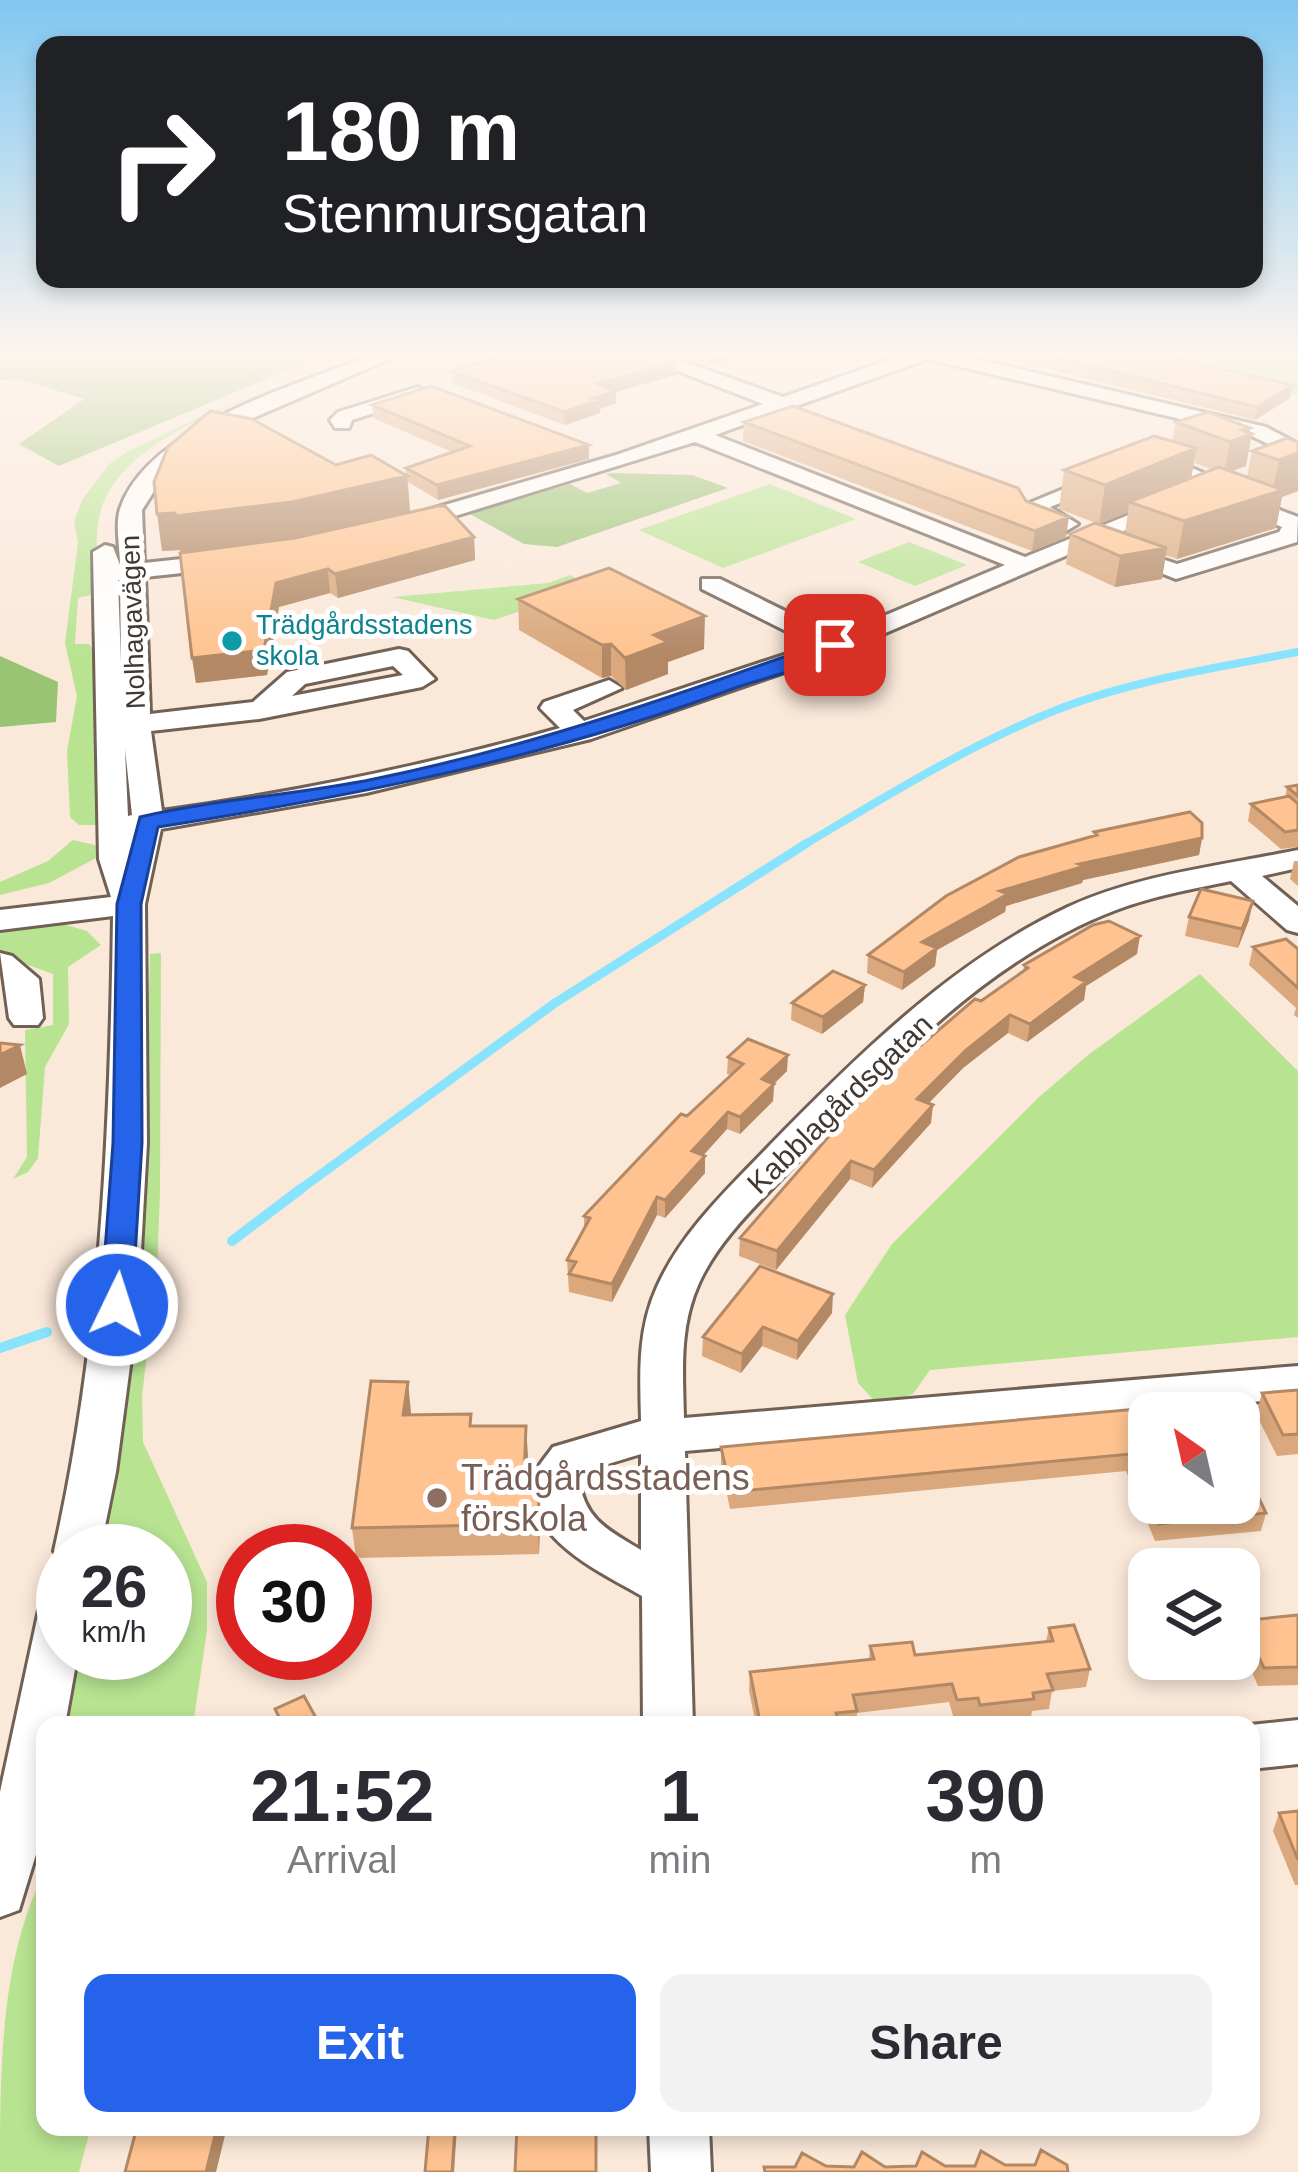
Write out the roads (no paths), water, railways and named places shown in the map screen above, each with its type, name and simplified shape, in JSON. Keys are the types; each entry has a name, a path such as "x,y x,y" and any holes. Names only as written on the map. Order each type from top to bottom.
{"street":[{"name":"Nolhagavägen","path":"83,1524 117,1305 128,1143 129,904 148,822 119,572 106,520 118,488 153,453"},
{"name":"Nolhagavägen","path":"129,904 114,859 113,826 119,572 130,510 156,470 175,453"},
{"path":"605,453 623,460"},
{"path":"385,530 643,453"},
{"path":"743,453 1028,566"},
{"path":"1145,462 1159,462 1225,485 1295,524 1289,537 1176,572 1093,538 1031,507 1145,462"},
{"path":"113,826 372,786 581,733 835,645 1225,485"},
{"path":"408,494 442,514"},
{"path":"119,572 251,558"},
{"path":"711,584 781,624 835,645"},
{"path":"136,724 259,711 305,705 422,679 399,657 296,678 259,711"},
{"path":"581,733 554,708 609,688"},
{"name":"Kabblagårdsgatan","path":"668,1716 661,1342 670,1300 689,1262 839,1095 938,1009 1077,916 1134,895 1298,859"},
{"path":"1239,872 1298,923"},
{"path":"0,920 129,904"},
{"path":"0,963 22,980 26,1018"},
{"path":"663,1586 596,1546 561,1514 556,1478 569,1459 597,1446 661,1438 1298,1382"},
{"path":"40,1716 46,1680"},
{"path":"1260,1746 1298,1742"},
{"path":"0,1892 34,1821 36,1786"},
{"path":"679,2136 681,2172"}],"waterway":[{"path":"806,844 963,753 1064,707 1150,681 1298,652"},
{"path":"299,1190 555,1003 806,844"},
{"path":"802,846 806,844"},
{"path":"232,1241 299,1190"},
{"path":"0,1348 47,1332"}],"place":[{"name":"Trädgårdsstadens skola","path":"232,641"},
{"name":"Trädgårdsstadens förskola","path":"437,1498"}]}
